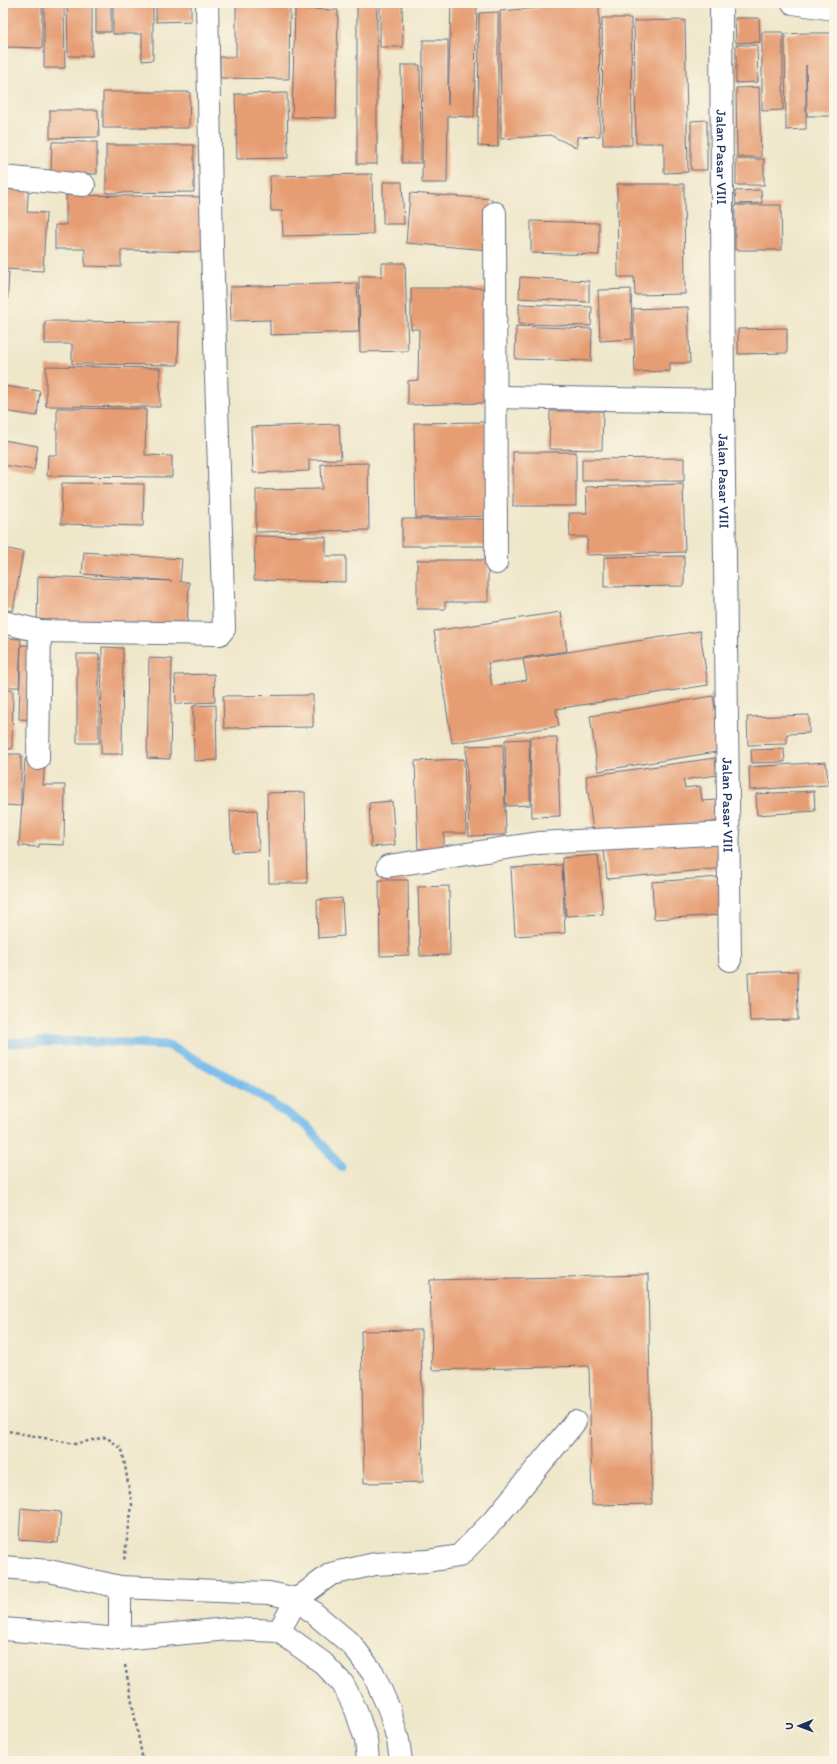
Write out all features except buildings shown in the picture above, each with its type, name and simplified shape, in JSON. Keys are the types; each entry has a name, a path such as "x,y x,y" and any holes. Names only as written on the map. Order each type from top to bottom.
{"street":[{"path":"3,622 40,631 220,634 224,629 212,247 207,3"},
{"name":"Jalan Pasar VIII","path":"721,3 723,401 730,960"},
{"path":"794,3 834,9"},
{"path":"3,177 84,185"},
{"path":"495,213 496,563"},
{"path":"496,397 723,401"},
{"path":"38,759 40,631"},
{"path":"388,866 539,843 729,833"},
{"path":"279,1631 297,1599 330,1574 375,1564 427,1561 459,1556 494,1520 575,1422"},
{"path":"3,1567 49,1571 120,1587 269,1593 297,1599 352,1645 373,1673 389,1709 398,1740 401,1761"},
{"path":"120,1587 120,1639"},
{"path":"3,1629 120,1639 228,1629 279,1631 323,1663 343,1684 356,1710 366,1740 368,1761"}],"path":[{"path":"3,1430 75,1444 106,1437 122,1449 132,1505 120,1587"},
{"path":"120,1639 143,1761"}],"waterway":[{"path":"3,1043 87,1041 168,1045 245,1086 308,1127 341,1167"}]}
